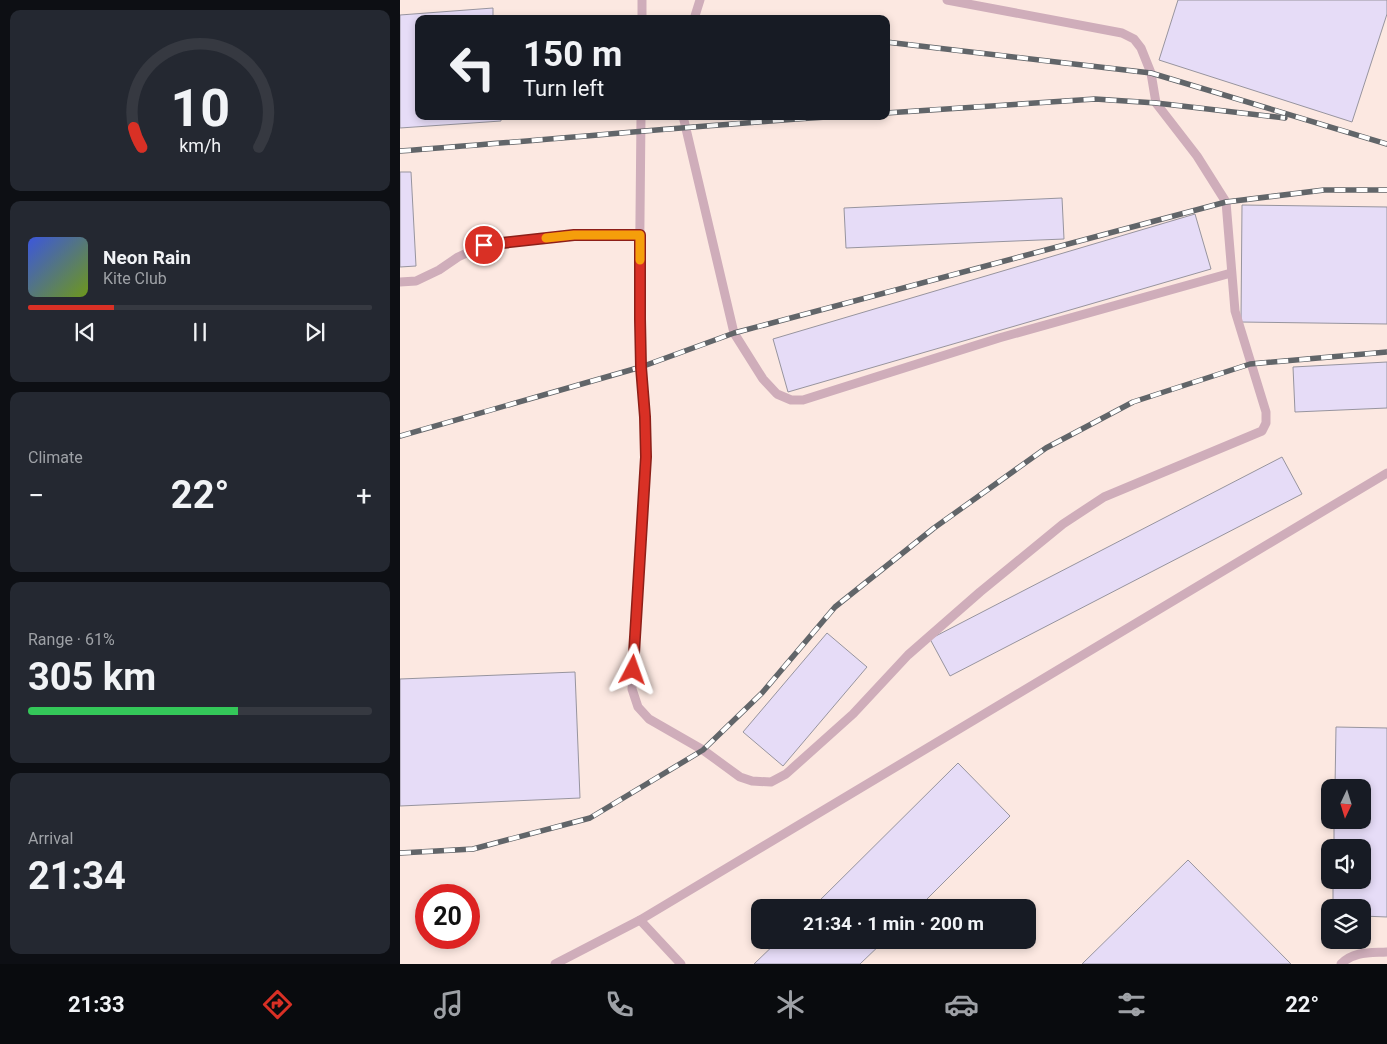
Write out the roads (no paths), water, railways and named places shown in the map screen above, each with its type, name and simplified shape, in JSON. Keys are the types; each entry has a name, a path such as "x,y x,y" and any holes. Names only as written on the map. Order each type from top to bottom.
{"lane":[{"path":"642,0 642,15"},
{"path":"695,15 700,0"},
{"path":"641,120 640,319 646,457 632,689 638,706 649,719 703,750 740,777 752,781 771,782 786,774 853,714 908,654 1063,524 1104,497 1262,431 1266,423 1266,412 1234,310 1226,202 1197,156 1156,104 1151,73 1141,48 1134,39 1122,33 947,0"},
{"path":"684,120 734,333 763,380 777,394 791,400 803,400 999,338 1231,273"},
{"path":"400,282 416,281 439,270 458,257 484,245 574,235 640,235"},
{"path":"554,964 640,920 1387,473"},
{"path":"640,920 681,964"},
{"path":"1341,964 1346,959 1357,954 1387,952"}],"railway":[{"path":"890,42 1151,73 1387,144"},
{"path":"890,113 1095,99 1156,103 1285,118"},
{"path":"400,151 785,120"},
{"path":"400,436 641,367 734,333 1226,202 1324,190 1387,190"},
{"path":"400,853 473,849 590,818 703,750 762,693 835,607 934,528 1046,448 1133,402 1250,364 1387,352"}]}
